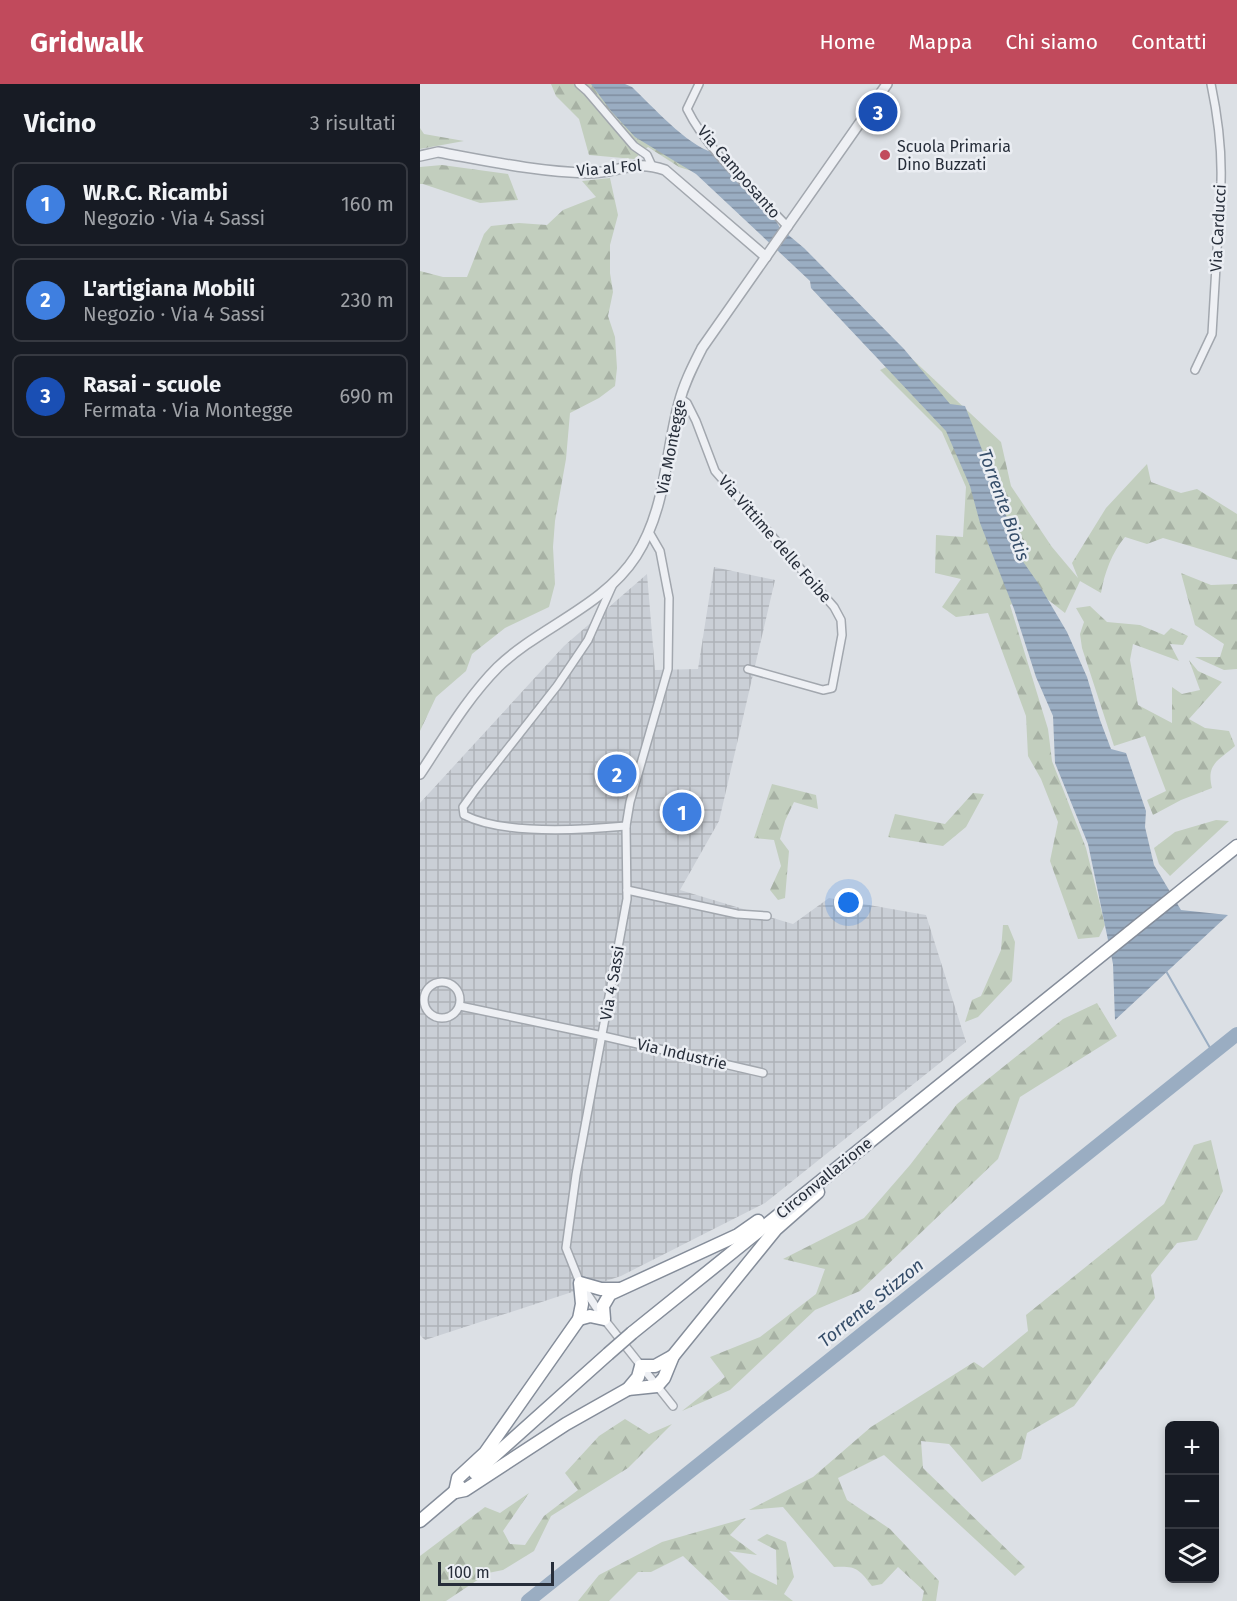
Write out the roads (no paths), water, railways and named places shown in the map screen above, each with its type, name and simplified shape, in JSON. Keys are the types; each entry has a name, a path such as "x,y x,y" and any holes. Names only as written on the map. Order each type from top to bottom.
{"highway":[{"name":"Circonvallazione","path":"420,1521 632,1333 1237,846"},
{"path":"579,1319 590,1316 604,1319 603,1306 606,1300 620,1289 738,1235 821,1175 826,1176 820,1190 776,1229 673,1356 664,1378 657,1386 628,1389"},
{"path":"620,1289 601,1289 580,1283 582,1304 579,1319 485,1453 458,1478 455,1492 465,1490 566,1424 628,1389 638,1377 641,1366 655,1365 673,1356"}],"street":[{"path":"579,84 634,146 647,155 652,166"},
{"name":"Via Camposanto","path":"699,84 687,109 691,117 785,231"},
{"name":"Via Montegge","path":"420,774 467,704 499,667 524,646 597,598 635,557 650,532 660,504 680,398 702,348 887,84"},
{"name":"Via Carducci","path":"1195,370 1212,334 1221,182 1219,120 1210,84"},
{"name":"Via al Fol","path":"420,156 438,152 549,171 591,173 642,164 652,166 665,170 766,257"},
{"name":"Via Vittime delle Foibe","path":"680,398 687,403 696,421 715,471 834,607 841,620 842,635 832,687 823,690 748,669"},
{"name":"Via 4 Sassi","path":"650,532 660,551 669,598 668,669 630,802 626,826 627,890 603,1036 576,1175 566,1248 580,1283 604,1319 673,1406"},
{"path":"614,582 588,640 557,686 476,789 464,807 464,815 476,821 500,826 581,830 626,826"},
{"path":"627,890 737,914 767,916"},
{"path":"443,982 454,986 460,995 460,1006 450,1017 436,1018 425,1008 423,992 443,982"},
{"name":"Via Industrie","path":"460,1006 763,1073"}],"water":[{"path":"591,84 625,84 632,87 681,134 712,152 775,219 780,228 804,248 904,349 950,404 965,406 1002,501 1017,553 1067,632 1087,677 1111,749 1126,753 1146,811 1145,827 1154,865 1181,910 1228,915 1115,1020 1113,964 1088,844 1055,763 1053,716 1036,677 1014,609 980,523 970,486 946,431 811,288 810,281 696,174 635,137 611,111"}],"waterway":[{"name":"Torrente Biotis","path":"1166,971 1213,1053"},
{"name":"Torrente Stizzon","path":"528,1601 1237,1034"}],"place":[{"name":"Rasai - scuole","path":"878,112"},
{"name":"Scuola Primaria Dino Buzzati","path":"885,155"},
{"name":"L'artigiana Mobili","path":"617,774"},
{"name":"W.R.C. Ricambi","path":"682,812"}]}
